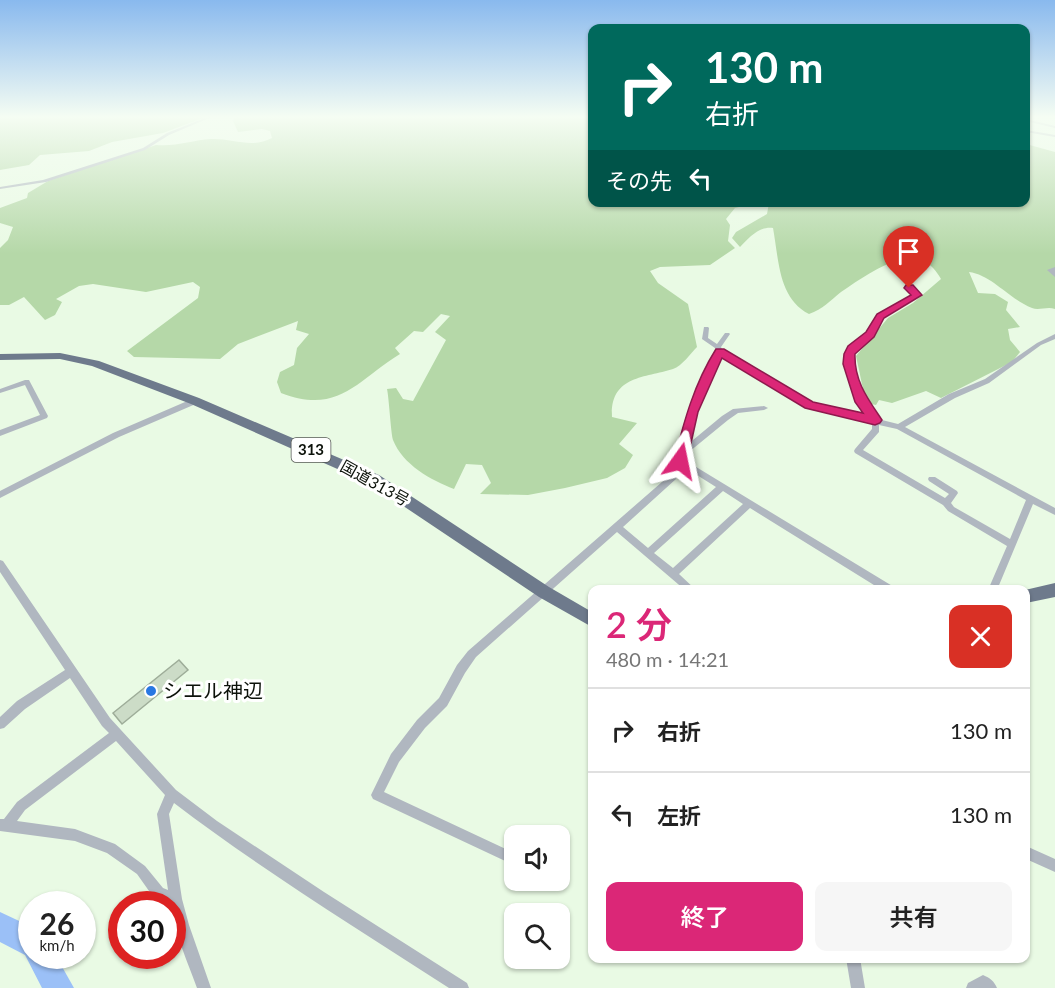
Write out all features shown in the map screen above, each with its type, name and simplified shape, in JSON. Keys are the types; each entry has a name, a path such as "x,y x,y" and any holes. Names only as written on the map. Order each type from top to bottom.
{"highway":[{"name":"国道313号","path":"0,357 36,355 78,358 111,368 195,401 374,479 544,592 588,618"},
{"path":"1030,595 1055,590"}],"street":[{"path":"0,188 44,181 103,162"},
{"path":"1055,269 1050,270 1055,275"},
{"path":"909,288 917,295 880,316 870,334 852,348 849,354 849,364 861,402 875,420 876,430 858,452 1011,544"},
{"path":"706,328 705,339 809,405 875,420 899,428 1055,512"},
{"path":"504,854 377,795 395,758 421,724 443,702 472,654 673,477 705,377 727,334"},
{"path":"899,428 952,396 987,381 1039,344 1055,336"},
{"path":"0,392 27,382 44,416 0,433"},
{"path":"0,495 116,435 195,401"},
{"path":"681,457 736,411 764,408"},
{"path":"681,457 748,504 883,585"},
{"path":"932,479 954,494 946,503"},
{"path":"648,553 722,487"},
{"path":"994,585 1031,499"},
{"path":"673,574 748,504"},
{"path":"616,526 686,585"},
{"path":"0,564 117,734 172,794 309,891 462,988"},
{"path":"0,724 21,705 72,671"},
{"path":"4,825 21,806 117,734"},
{"path":"172,794 163,814 175,891"},
{"path":"4,825 75,835 111,848 141,870 157,891"},
{"path":"1030,854 1055,866"},
{"path":"186,936 204,988"},
{"path":"855,963 858,988"},
{"path":"973,988 983,982 990,988"}],"green space":[{"path":"0,162 32,162 29,165 0,170"},
{"path":"105,162 588,162 588,207 739,207 735,208 726,219 730,225 728,241 735,248 710,265 660,267 650,271 658,283 688,304 697,347 673,369 640,377 623,386 617,393 612,417 637,423 619,444 633,455 625,468 607,478 528,495 480,494 491,483 482,465 466,464 454,489 427,476 411,464 393,440 387,389 396,388 403,399 413,401 446,340 435,332 450,316 441,314 423,332 414,331 395,348 400,354 346,392 318,400 301,399 281,393 277,382 280,372 294,365 297,348 309,334 296,330 298,321 238,344 220,359 134,357 127,351 198,298 200,287 193,282 146,292 93,284 79,286 56,299 62,302 55,315 45,320 24,297 9,305 0,305 0,248 8,240 13,227 0,223 0,208 27,198 28,193 48,181"},
{"path":"1030,162 1055,162 1055,309 1032,308 993,282 969,272 978,293 995,294 1008,302 1006,310 1020,327 1008,329 1010,340 1020,352 1012,362 941,398 926,391 892,403 879,400 876,405 866,403 856,356 888,318 913,303 941,279 938,273 921,259 904,255 901,259 863,278 809,314 791,298 786,288 779,265 773,228 759,231 740,247 732,238 736,232 767,214 768,207 1030,207"}],"building":[{"name":"シエル神辺","path":"179,660 188,670 122,724 113,713"}],"waterway":[{"path":"0,927 18,936"},
{"path":"47,969 59,988"}],"place":[{"name":"シエル神辺","path":"151,691"}],"route":[{"path":"680,461 692,412 705,377 720,352 727,354 809,405 875,420 861,402 849,364 849,354 852,348 870,334 880,316 917,295 917,292 909,288"}]}
